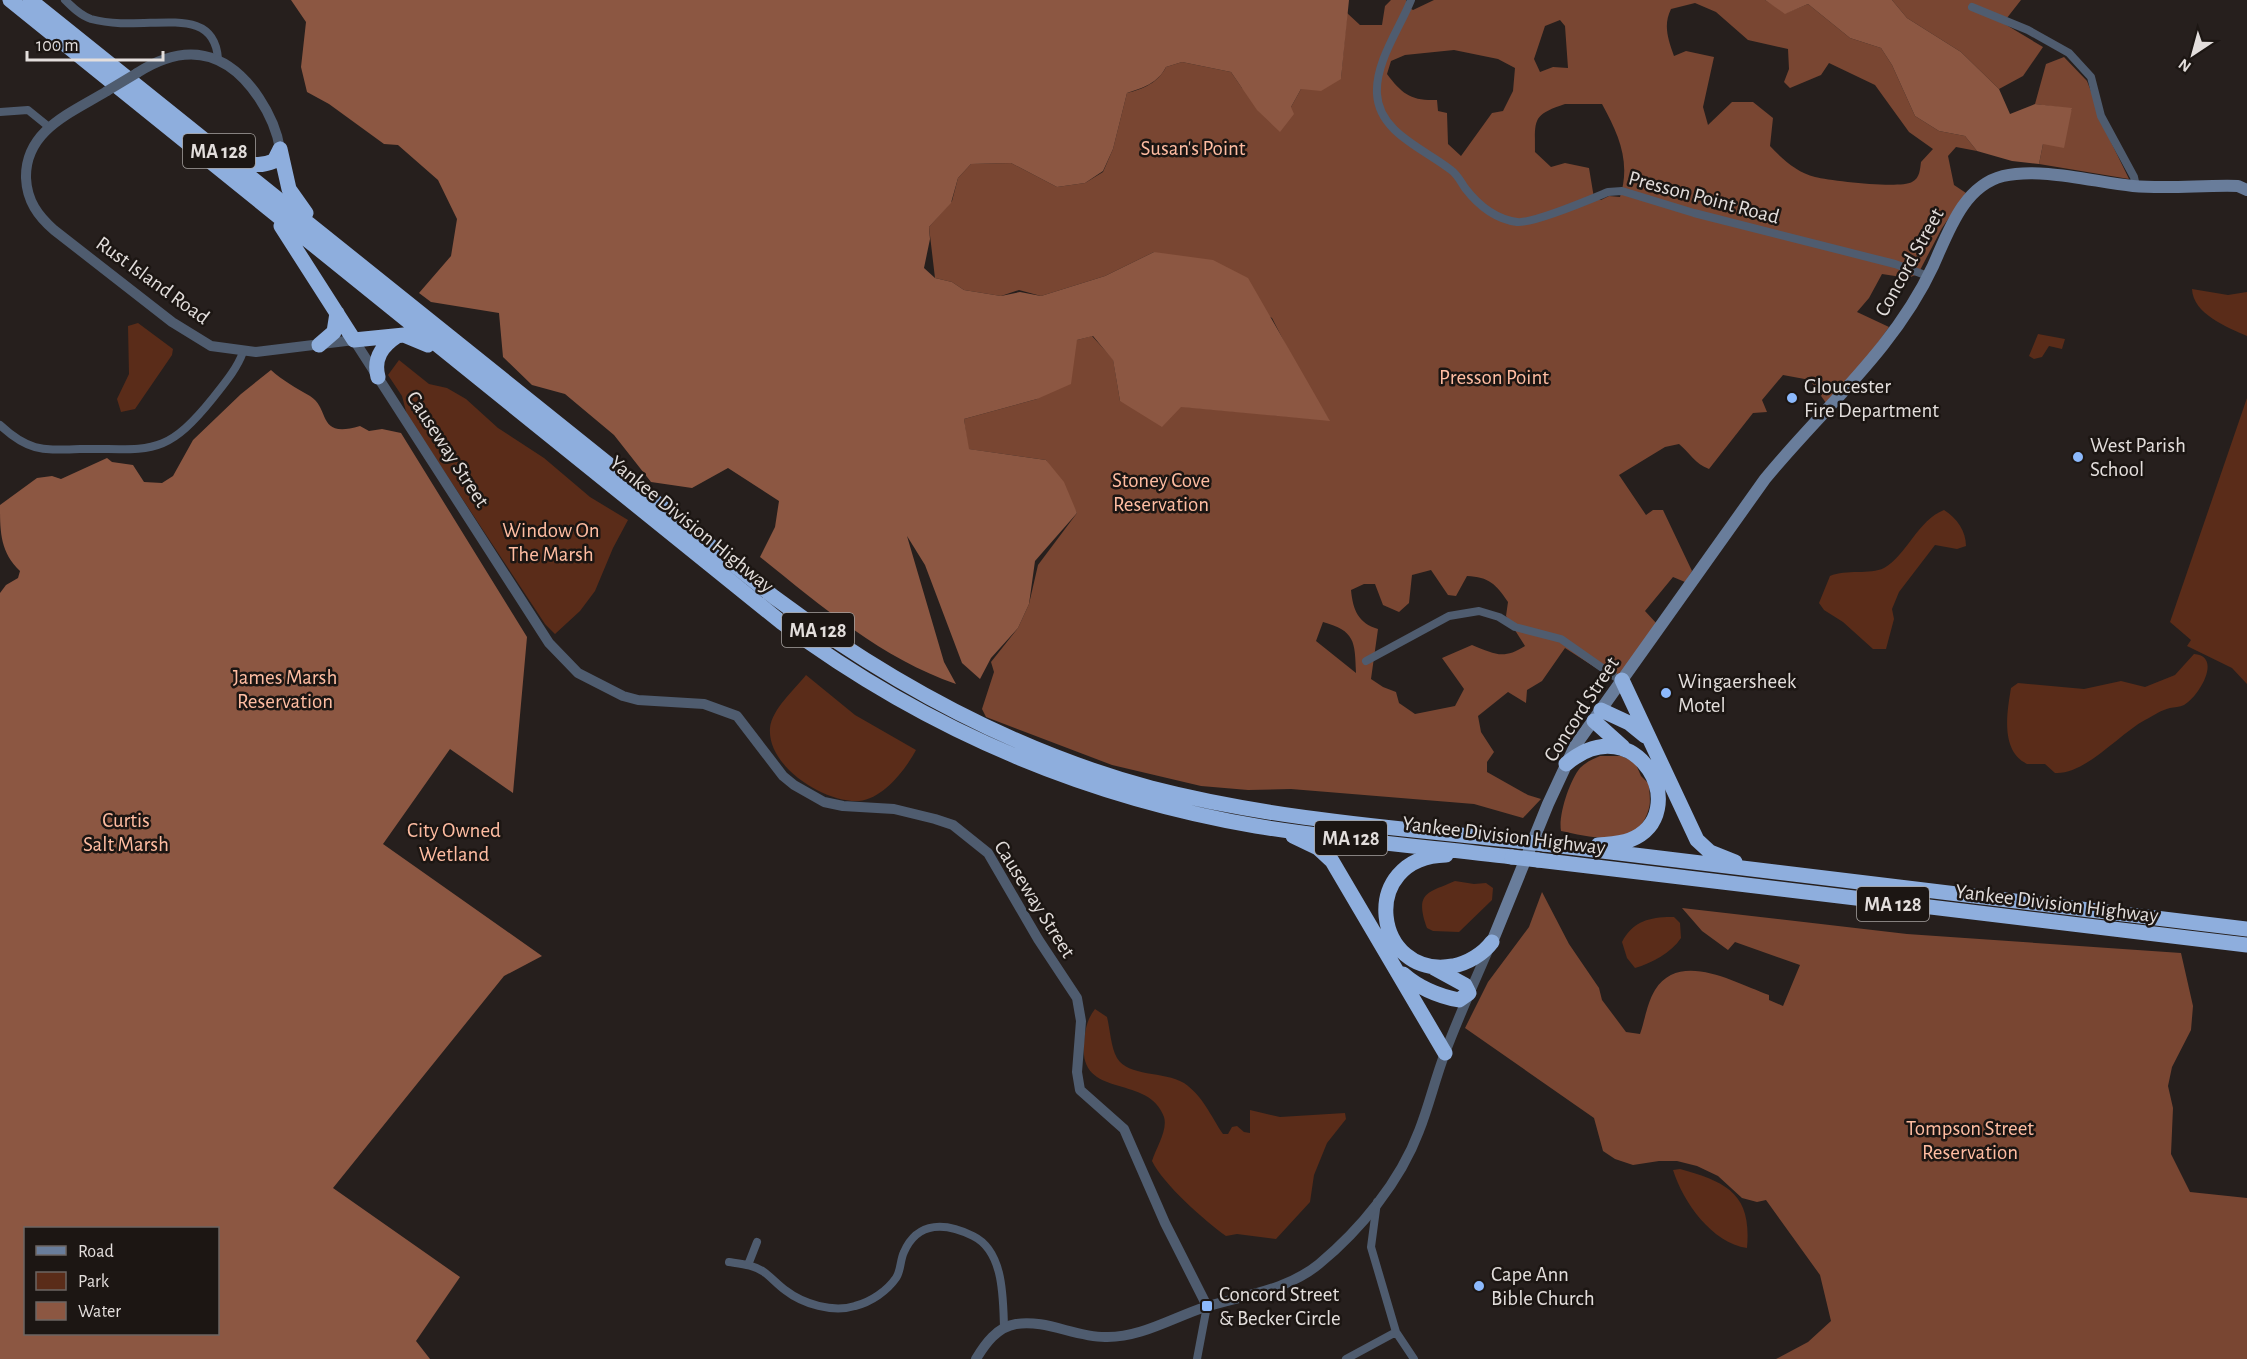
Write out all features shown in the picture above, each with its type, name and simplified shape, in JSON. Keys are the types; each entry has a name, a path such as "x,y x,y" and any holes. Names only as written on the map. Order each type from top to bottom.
{"highway":[{"name":"Yankee Division Highway","path":"10,0 781,622 879,689 964,735 1047,770 1116,794 1191,813 1289,831 2247,945"},
{"name":"Yankee Division Highway","path":"30,0 800,617 868,664 972,721 1074,763 1150,788 1269,812 2247,929"},
{"path":"147,94 247,164 270,163 280,149"},
{"path":"280,149 287,183 298,205 407,303"},
{"path":"198,151 284,229 354,340 409,336 428,345 531,420"},
{"path":"320,345 334,332 337,313"},
{"path":"378,377 375,366 378,356 386,344 397,336"},
{"path":"1622,681 1699,843 1710,852 1738,862 1856,883"},
{"path":"1597,715 1629,723 1649,741"},
{"path":"1545,845 1615,843 1630,840 1645,830 1656,810 1656,783 1644,762 1626,749 1597,715"},
{"path":"1566,764 1588,749 1611,746 1626,749"},
{"path":"1191,813 1292,836 1318,848 1336,867 1445,1053"},
{"path":"1398,970 1410,980 1436,994 1460,1000 1469,993 1465,985 1402,951 1388,929 1386,902 1399,874 1414,862 1438,855 1512,857"},
{"path":"1429,966 1444,967 1464,963 1484,951 1492,942"}],"main road":[{"name":"Concord Street","path":"1492,942 1566,764 1597,715 1764,479 1883,347 1928,276 1959,211 1978,190 2001,177 2039,174 2136,186 2244,185"}],"street":[{"path":"65,0 84,16 98,20 129,21 160,13"},
{"name":"Presson Point Road","path":"1411,0 1401,19 1378,81 1379,106 1397,131 1418,150 1452,170 1477,202 1491,213 1520,222 1608,192 1622,191 1694,213 1895,264 1928,276"},
{"path":"1972,7 2028,30 2069,53 2091,77 2101,116 2134,177 2136,186"},
{"path":"209,20 217,37 218,59"},
{"path":"0,112 28,111 40,117 49,127 158,61 194,54 218,59 237,72 254,91 270,117 280,149"},
{"name":"Rust Island Road","path":"49,127 32,146 26,172 30,202 42,220 186,332 212,346 243,352 354,340"},
{"name":"Causeway Street","path":"354,340 549,643 578,673 628,698 704,704 737,716 783,776 794,785 825,802 843,807 912,812 953,825 973,840 994,861 1038,939 1077,998 1081,1021 1077,1072 1080,1090 1124,1129 1157,1206 1207,1306"},
{"path":"0,426 30,448 42,450 124,451 151,447 170,440 191,424 230,375 243,352"},
{"path":"1366,661 1449,616 1479,611 1499,617 1515,627 1561,639 1622,681"},
{"name":"Concord Street","path":"1004,1327 1027,1323 1087,1336 1126,1335 1207,1306 1275,1289 1301,1276 1318,1264 1361,1224 1404,1164 1419,1131 1445,1053 1492,942"},
{"path":"1377,1201 1371,1247 1396,1332 1414,1359"},
{"path":"729,1262 748,1265 763,1272 787,1292 808,1302 830,1308 855,1307 884,1292 897,1276 904,1252 911,1239 925,1228 939,1225 981,1240 993,1256 1003,1296 1004,1327 986,1343 976,1359"},
{"path":"748,1265 757,1242"},
{"path":"1197,1359 1207,1306"},
{"path":"1346,1359 1396,1332"}],"green space":[{"path":"1391,0 1406,0 1408,7 1413,10 1434,0 1765,0 1786,13 1808,4 1850,38 1881,48 1892,65 1915,116 1939,131 1965,136 1977,151 1956,147 1948,156 1954,185 1966,193 1942,228 1918,274 1908,278 1882,274 1869,298 1857,312 1889,327 1857,372 1826,403 1810,380 1783,375 1762,400 1767,412 1753,413 1709,469 1696,461 1679,444 1665,447 1619,475 1646,515 1653,510 1663,510 1692,571 1685,582 1673,577 1645,611 1657,624 1620,674 1610,677 1565,648 1542,681 1527,690 1526,703 1508,692 1478,716 1481,732 1494,752 1487,762 1487,772 1528,795 1541,799 1523,818 1474,804 1291,789 1248,790 1201,786 1112,765 986,717 982,709 994,672 991,662 1018,628 1029,604 1038,565 1077,513 1046,460 968,449 964,419 1037,399 1077,340 1092,336 1113,359 1120,401 1329,420 1297,367 1272,318 1154,252 1105,276 1041,296 1019,290 1001,296 964,290 952,282 935,278 929,227 952,201 958,178 971,164 1011,163 1057,187 1085,183 1103,172 1113,149 1127,93 1150,84 1163,73 1166,67 1182,62 1231,72 1242,88 1291,107 1301,89 1341,78 1347,13 1360,25 1382,25 1385,6","holes":["1695,3 1716,12 1748,40 1788,49 1789,69 1784,82 1790,88 1821,75 1829,63 1875,85 1909,132 1933,149 1921,162 1917,178 1905,184 1880,185 1824,179 1802,172 1770,146 1773,118 1753,102 1732,102 1708,125 1703,107 1714,57 1686,51 1674,56 1667,32 1671,9","1560,20 1565,26 1568,68 1553,67 1540,72 1534,59 1545,26","1454,50 1498,59 1515,68 1513,91 1503,111 1492,113 1461,156 1448,144 1447,113 1438,111 1437,100 1420,99 1408,95 1397,87 1387,74 1391,61 1405,55","1565,104 1602,104 1622,149 1624,172 1620,197 1609,196 1601,200 1594,198 1589,168 1565,163 1551,167 1535,152 1536,125 1541,115","1431,570 1448,595 1456,596 1467,576 1481,578 1496,586 1508,602 1506,616 1525,646 1511,653 1499,654 1472,645 1442,658 1464,689 1455,706 1415,714 1399,703 1396,692 1371,679 1378,629 1366,623 1358,615 1353,604 1351,590 1364,584 1375,584 1383,605 1399,612 1409,603 1412,575","1323,622 1342,629 1351,639 1354,645 1356,673 1316,641"]},
{"path":"1892,0 2021,0 2003,23 2043,47 2023,76 1999,89 1961,52 1907,18"},
{"path":"2064,57 2087,81 2111,142 2129,179 2039,164 2043,144 2072,109 2035,104 2046,64"},
{"path":"2192,289 2228,295 2247,292 2247,336 2212,318 2198,306"},
{"path":"138,323 173,349 172,355 135,409 121,412 117,399 129,374 128,326"},
{"path":"2038,334 2065,339 2062,349 2049,346 2042,357 2034,359 2029,356"},
{"name":"Window On The Marsh","path":"399,360 429,384 447,388 466,399 498,428 544,458 590,497 628,520 613,548 595,591 580,611 555,634 545,624 407,415 402,396 388,375"},
{"path":"2247,398 2247,684 2232,668 2187,646 2191,640 2170,622"},
{"path":"1944,510 1960,525 1966,546 1957,549 1935,545 1899,592 1892,609 1894,619 1886,649 1873,649 1843,622 1824,610 1819,603 1830,576 1884,568 1899,555 1927,522"},
{"path":"2194,654 2203,656 2208,669 2201,686 2190,701 2182,706 2163,710 2145,720 2078,768 2055,773 2045,764 2027,764 2018,758 2013,750 2009,741 2007,719 2011,688 2018,683 2084,689 2121,681 2145,687 2175,675"},
{"path":"806,675 855,715 916,750 900,774 877,795 859,801 830,796 801,780 778,756 772,742 770,728 772,721 779,707"},
{"path":"1600,756 1621,756 1635,762 1641,776 1649,784 1650,805 1643,822 1635,831 1612,838 1561,831 1563,807 1576,773 1582,766"},
{"path":"1455,881 1486,883 1493,888 1492,900 1459,932 1433,931 1427,928 1423,916 1423,900 1431,892"},
{"name":"Tompson Street Reservation","path":"1542,892 1569,944 1599,988 1602,1000 1626,1032 1640,1034 1655,990 1666,978 1679,972 1709,973 1725,978 1769,995 1769,1000 1783,1006 1800,965 1735,942 1728,950 1702,931 1682,908 1907,934 2181,953 2193,1006 2191,1030 2172,1067 2168,1086 2173,1108 2171,1154 2190,1192 2247,1198 2247,1359 1776,1359 1808,1342 1831,1321 1820,1275 1766,1200 1757,1202 1742,1198 1718,1176 1697,1166 1677,1161 1633,1165 1615,1159 1603,1151 1594,1118 1465,1028 1488,982 1529,927"},
{"path":"1674,917 1680,923 1681,938 1661,957 1635,968 1627,958 1622,942 1630,930 1640,923"},
{"path":"1095,1009 1107,1017 1113,1049 1122,1064 1138,1071 1176,1079 1184,1083 1201,1100 1223,1134 1228,1134 1232,1127 1237,1126 1244,1132 1250,1133 1250,1110 1280,1117 1345,1113 1346,1119 1327,1143 1314,1175 1310,1202 1276,1239 1237,1234 1226,1236 1196,1212 1157,1170 1152,1161 1165,1122 1156,1104 1144,1095 1103,1080 1092,1073 1085,1061 1086,1029"},
{"path":"1680,1169 1711,1179 1733,1193 1745,1215 1747,1248 1734,1245 1722,1238 1701,1219 1684,1195 1673,1170"}],"water":[{"path":"291,0 1349,0 1341,79 1321,91 1301,89 1291,107 1294,114 1280,132 1257,110 1231,72 1182,62 1166,67 1154,81 1127,93 1113,149 1103,171 1085,183 1057,187 1011,163 971,164 958,178 951,203 929,227 930,239 924,268 935,278 952,282 964,290 1001,296 1020,292 1041,296 1105,276 1154,252 1213,260 1248,278 1330,421 1181,407 1162,427 1120,401 1113,360 1093,336 1077,340 1071,384 1037,399 964,419 969,449 1046,460 1064,482 1077,513 1035,561 1029,604 1018,628 991,658 980,679 962,663 925,565 907,536 944,662 956,684 929,673 877,645 806,594 760,557 775,527 779,501 728,468 692,488 651,482 614,435 565,394 532,385 503,357 499,313 431,302 419,293 451,256 457,219 438,180 398,145 384,144 329,104 307,92 301,67 306,22"},
{"path":"1765,0 1892,0 1907,18 1961,52 1999,89 2010,114 2035,104 2072,108 2064,148 2043,144 2039,164 2012,161 1977,151 1965,136 1939,131 1915,116 1892,65 1881,48 1850,38 1808,4 1785,14"},
{"path":"271,370 284,381 310,396 330,426 346,429 360,426 369,431 382,429 401,433 527,637 513,793 450,749 383,844 542,956 504,976 333,1188 460,1277 416,1341 430,1359 0,1359 0,593 6,585 18,578 20,571 8,556 2,541 0,505 37,478 52,476 61,479 107,458 112,462 133,465 144,482 162,483 173,476 193,440 241,394"}],"place":[{"name":"Gloucester Fire Department","path":"1792,398"},
{"name":"West Parish School","path":"2078,457"},
{"name":"Wingaersheek Motel","path":"1666,693"},
{"name":"Cape Ann Bible Church","path":"1479,1286"},
{"name":"Concord Street & Becker Circle","path":"1207,1306"}],"park label":[{"name":"Susan's Point","path":"1193,148"},
{"name":"Presson Point","path":"1494,377"},
{"name":"Stoney Cove Reservation","path":"1161,492"},
{"name":"James Marsh Reservation","path":"285,689"},
{"name":"Curtis Salt Marsh","path":"126,832"},
{"name":"City Owned Wetland","path":"454,842"}]}
